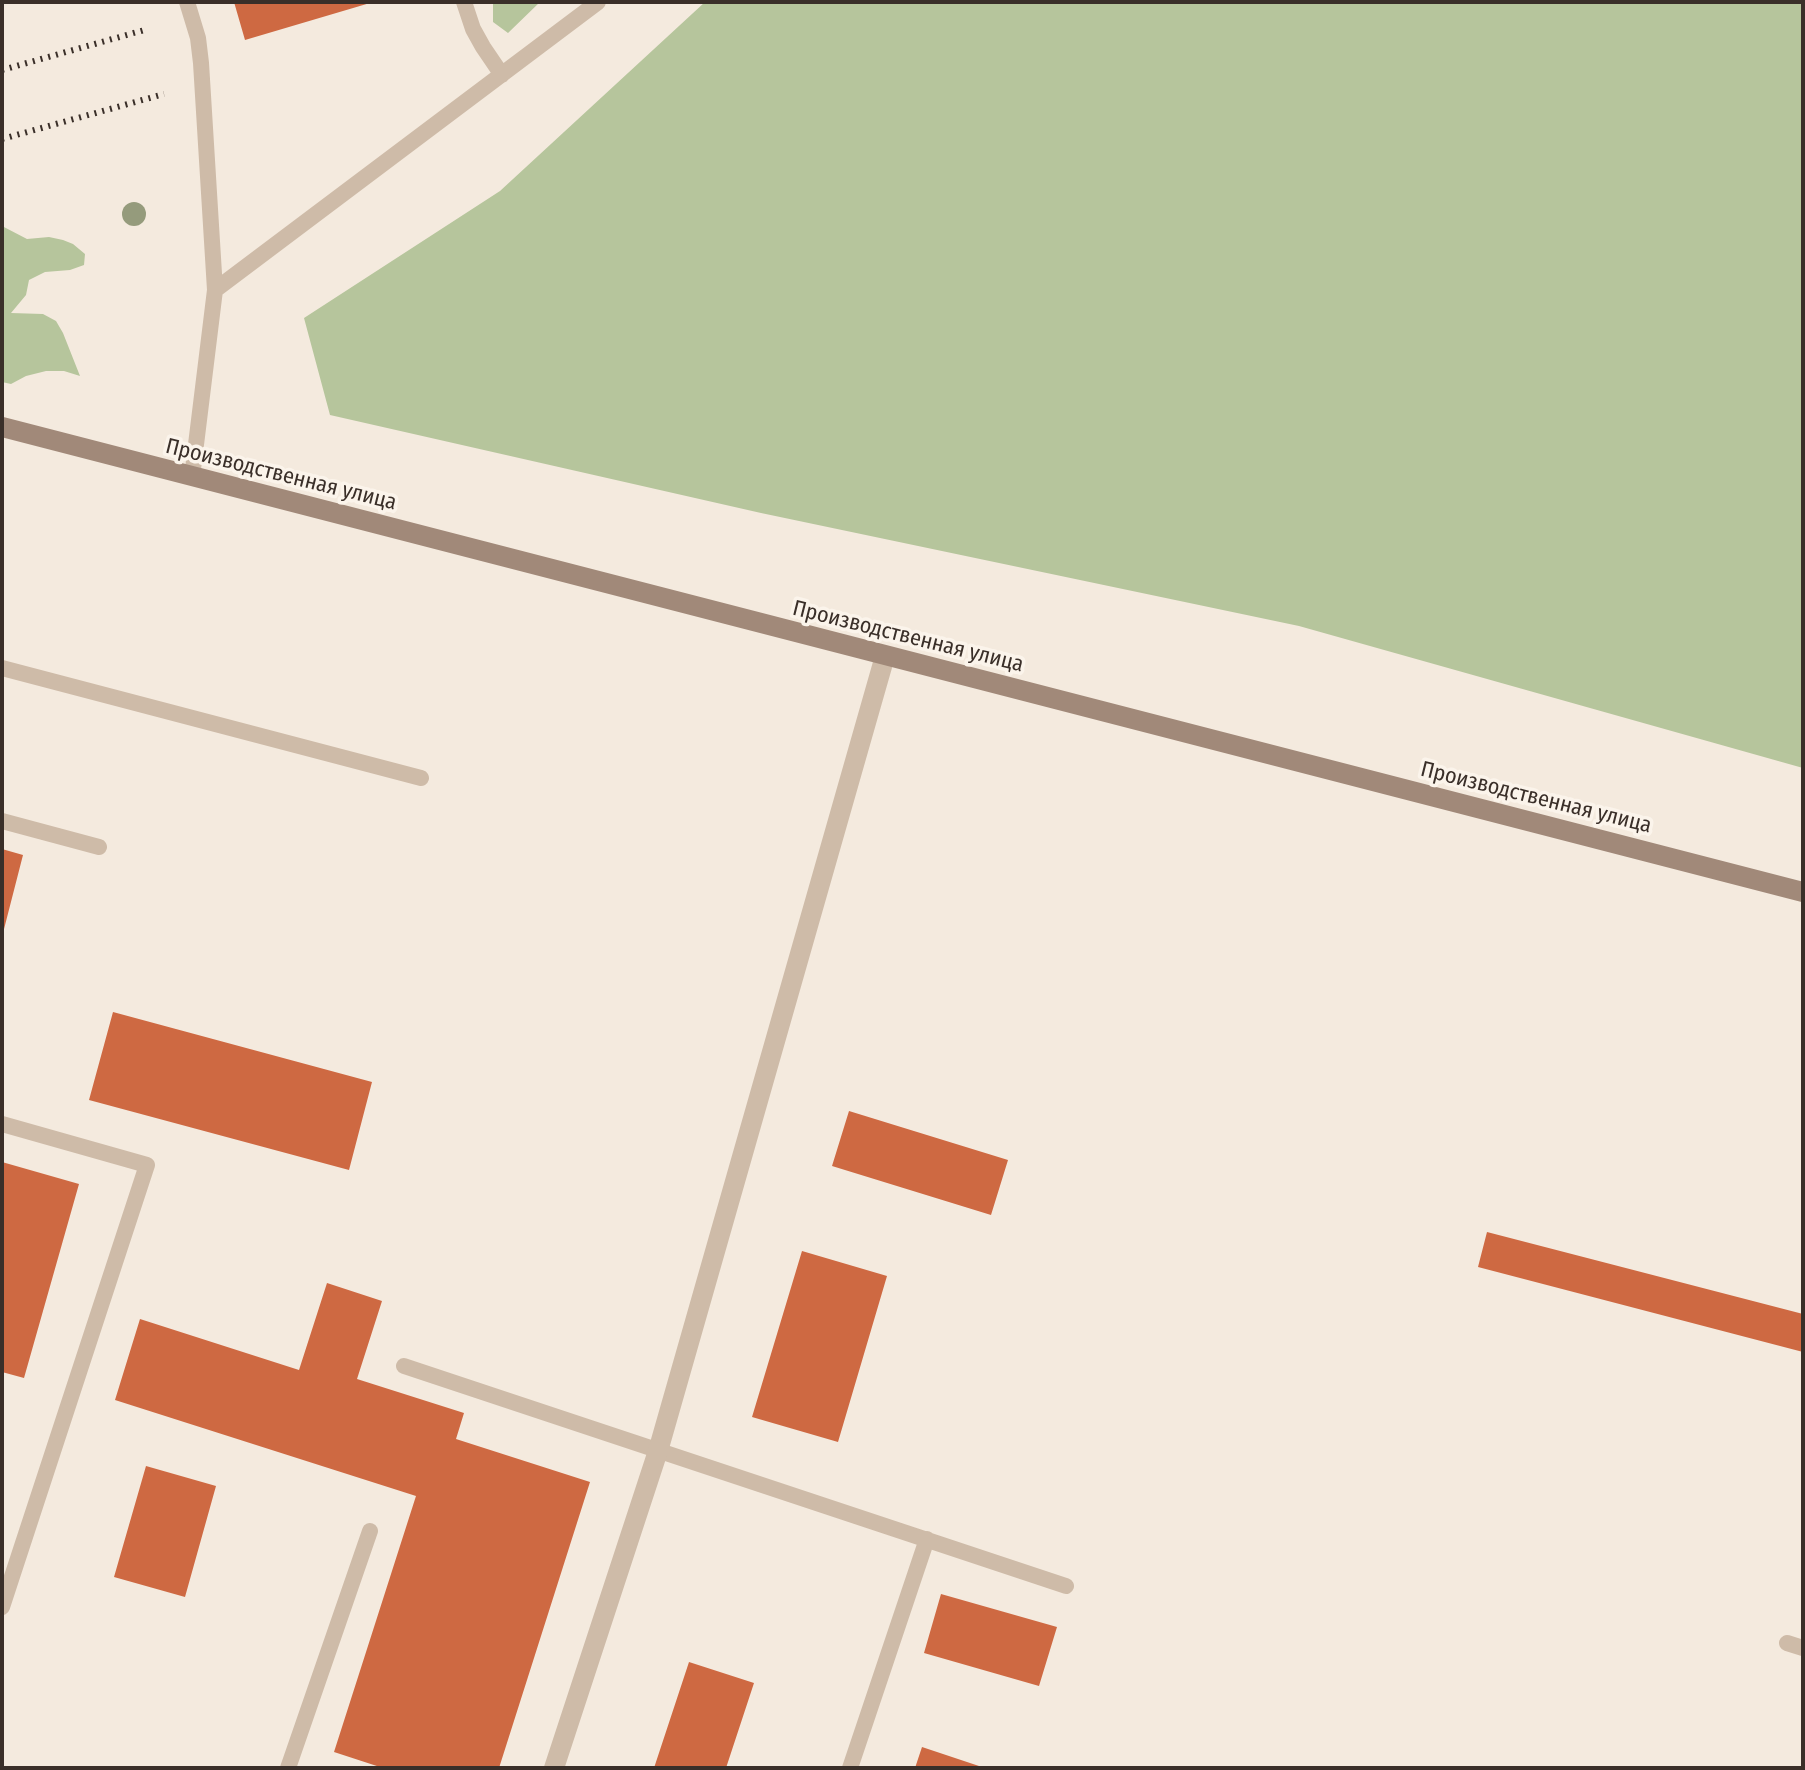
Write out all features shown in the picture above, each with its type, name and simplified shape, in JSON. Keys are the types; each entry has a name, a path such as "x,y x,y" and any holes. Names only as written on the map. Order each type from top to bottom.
{"main road":[{"name":"Производственная улица","path":"2,427 1803,892"}],"street":[{"path":"554,1768 658,1451 885,656"}],"lane":[{"path":"187,2 198,38 201,63 215,290 192,477"},
{"path":"464,2 473,29 502,75"},
{"path":"215,290 598,2"},
{"path":"2,668 421,778"},
{"path":"2,821 99,847"},
{"path":"2,1124 147,1165 2,1607"},
{"path":"404,1366 1066,1586"},
{"path":"288,1768 370,1531"},
{"path":"850,1768 927,1539"}],"green space":[{"path":"493,2 540,2 508,33 493,22"},
{"path":"705,2 1803,2 1803,768 1299,626 761,513 330,415 304,318 500,191"},
{"path":"2,226 27,239 49,237 63,240 85,254 84,265 70,270 45,272 29,280 26,295 11,313 43,314 56,321 80,376 64,371 46,371 11,384 2,382"}],"building":[{"path":"234,2 370,2 370,3 245,40"},
{"path":"2,849 23,855 3,933 2,933"},
{"path":"113,1012 372,1082 349,1170 89,1100"},
{"path":"849,1111 1008,1160 991,1215 832,1166"},
{"path":"2,1162 79,1184 24,1378 2,1372"},
{"path":"1487,1232 1803,1314 1803,1352 1478,1267"},
{"path":"802,1251 887,1276 838,1442 752,1417"},
{"path":"327,1283 382,1301 357,1379 464,1413 456,1439 590,1482 499,1768 383,1768 334,1752 416,1496 115,1400 140,1319 299,1370"},
{"path":"146,1466 216,1486 185,1597 114,1577"},
{"path":"941,1594 1057,1627 1039,1686 924,1653"},
{"path":"689,1662 754,1683 726,1768 654,1768"},
{"path":"922,1747 982,1767 982,1768 915,1768"}],"railway":[{"path":"2,70 148,29"},
{"path":"2,139 164,94"}]}
